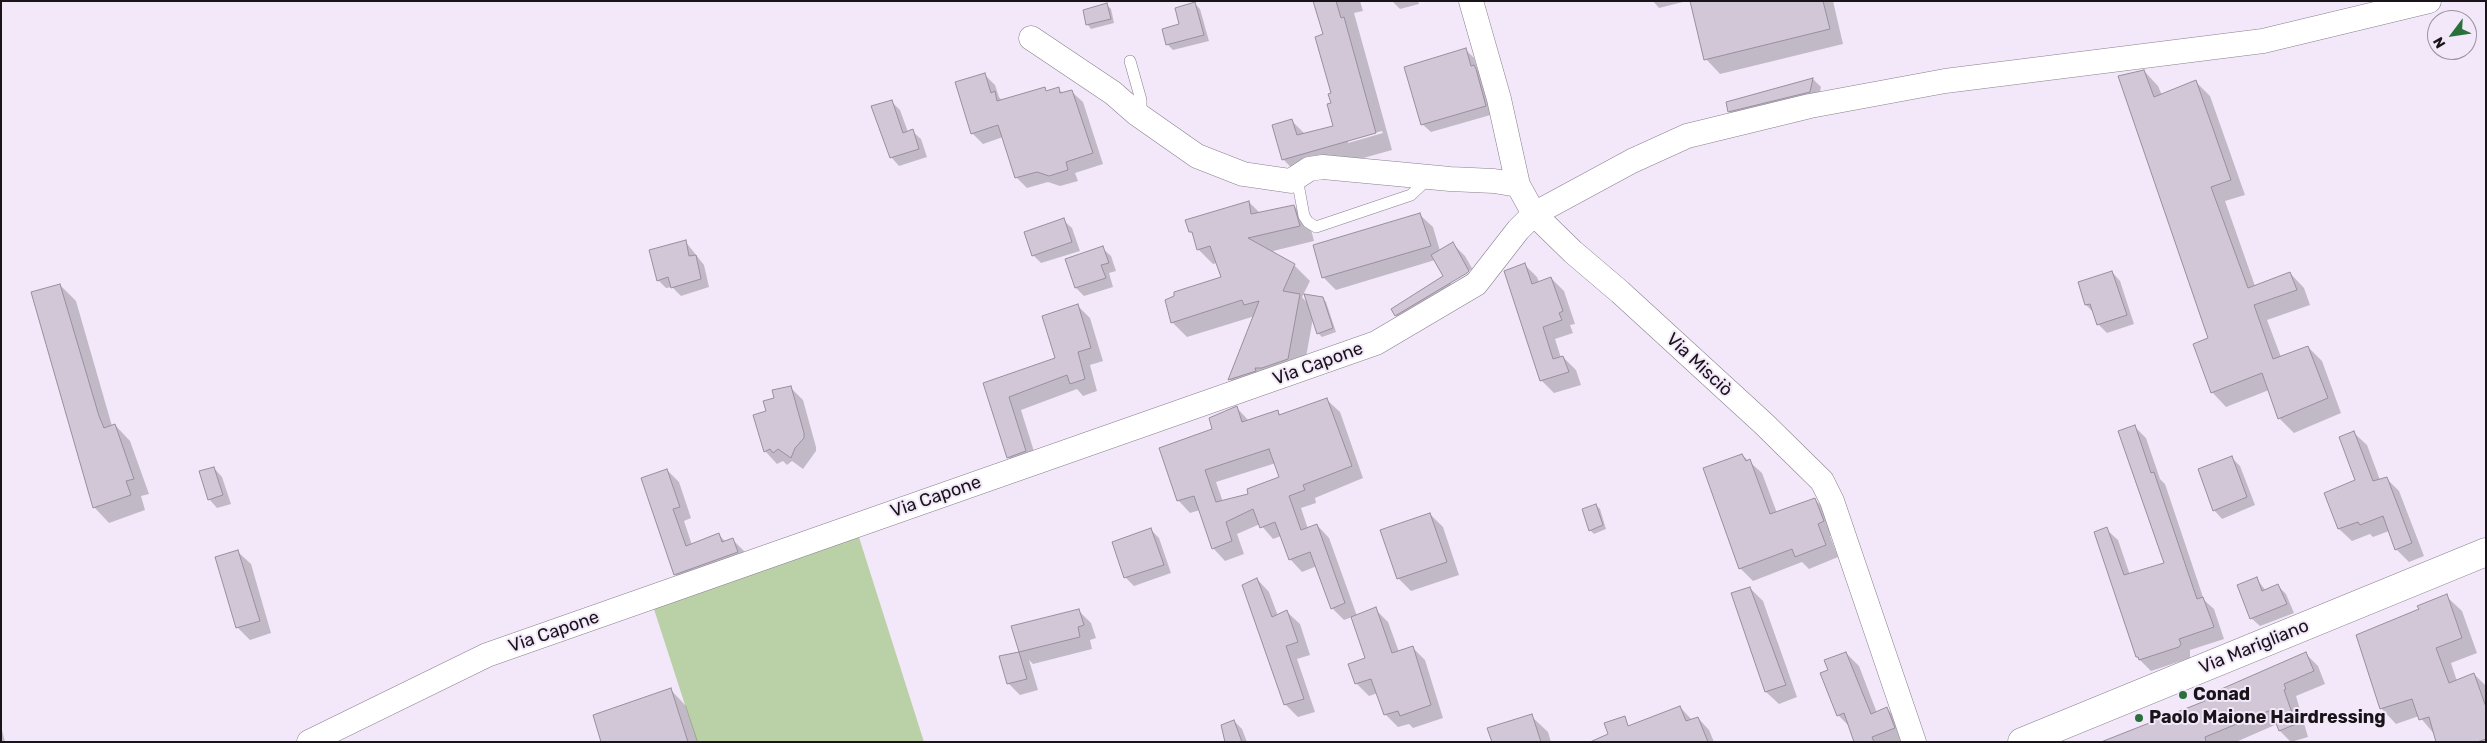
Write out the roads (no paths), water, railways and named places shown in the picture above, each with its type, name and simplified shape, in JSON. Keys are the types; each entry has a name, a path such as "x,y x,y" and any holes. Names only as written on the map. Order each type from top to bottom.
{"street":[{"name":"Via Misciò","path":"1471,1 1499,98 1518,185 1534,214 1573,252 1620,292 1764,424 1822,481 1832,501 1914,742"},
{"name":"Via Capone","path":"309,742 488,655 1376,344 1476,284 1518,230 1534,214 1632,161 1678,140 1731,124 1810,106 1945,81 2263,41 2429,1"},
{"path":"1031,38 1113,93 1137,114 1197,156 1243,174 1282,181 1297,178 1310,169 1323,167 1494,181 1518,185"},
{"name":"Via Marigliano","path":"2022,742 2486,552"}],"lane":[{"path":"1130,60 1141,100 1142,108 1137,114"},
{"path":"1297,178 1304,216 1308,222 1316,227 1411,195 1430,177"}],"place":[{"name":"Conad","path":"2183,695"},
{"name":"Paolo Maione Hairdressing","path":"2139,718"}]}
